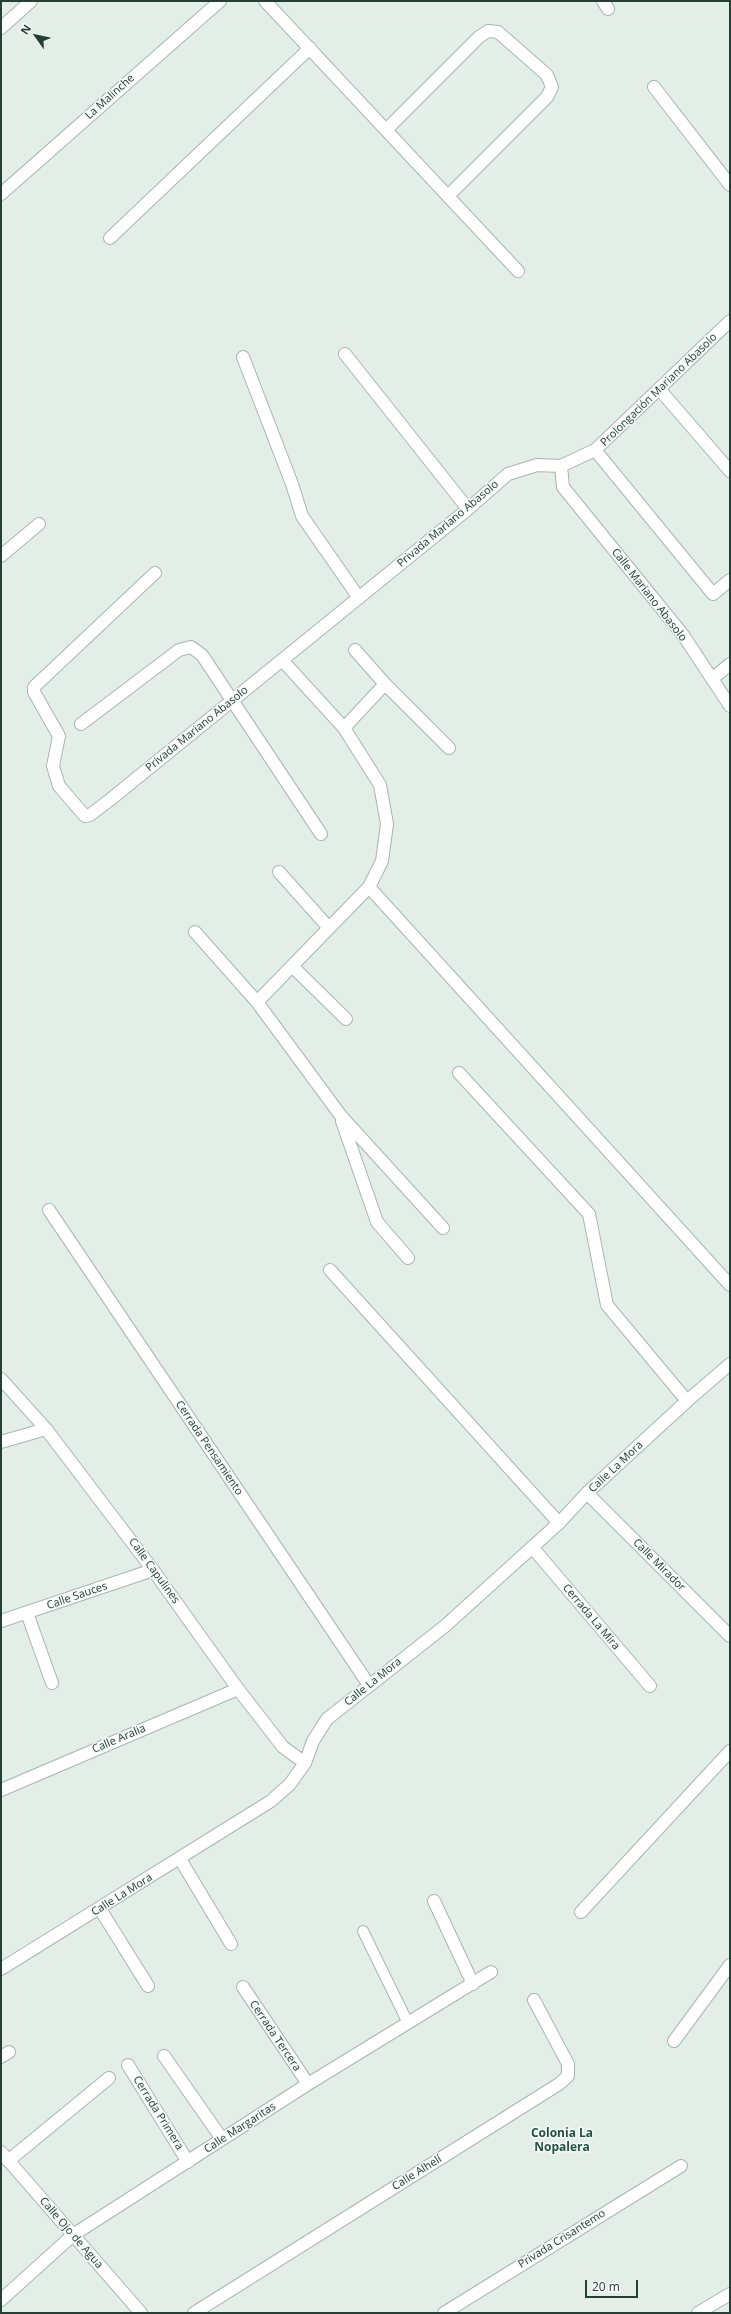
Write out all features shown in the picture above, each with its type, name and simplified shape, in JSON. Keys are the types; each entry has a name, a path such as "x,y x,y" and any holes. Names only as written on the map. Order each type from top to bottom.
{"street":[{"path":"1,28 31,1"},
{"name":"La Malinche","path":"1,194 220,1"},
{"path":"265,1 518,270"},
{"path":"387,129 479,37 488,31 498,32 547,75 552,87 547,97 448,196"},
{"path":"110,238 310,48"},
{"path":"654,87 730,185"},
{"name":"Prolongación Mariano Abasolo","path":"561,466 595,450 660,390 730,321"},
{"path":"345,354 468,509"},
{"path":"243,357 292,484 302,516 359,598"},
{"path":"660,390 730,471"},
{"path":"595,450 712,594 730,580"},
{"name":"Privada Mariano Abasolo","path":"155,573 34,686 34,692 60,736 53,766 59,786 85,816 90,815 233,700 468,509 508,474 537,465 561,466"},
{"name":"Calle Mariano Abasolo","path":"561,466 564,487 683,635 730,706"},
{"path":"1,556 39,524"},
{"path":"81,724 179,650 191,647 202,655 321,834"},
{"path":"354,650 385,684 449,748"},
{"path":"257,1002 369,887 382,861 387,824 380,785 344,728 282,660"},
{"path":"712,679 730,664"},
{"path":"344,728 385,684"},
{"path":"279,872 329,928"},
{"path":"369,887 730,1285"},
{"path":"195,932 257,1002 341,1116 443,1228"},
{"path":"292,966 346,1019"},
{"path":"458,1073 589,1214 607,1305 687,1401"},
{"path":"341,1116 377,1222 408,1258"},
{"name":"Cerrada Pensamiento","path":"49,1210 369,1685"},
{"path":"330,1270 559,1523"},
{"name":"Calle La Mora","path":"1,1969 100,1909 271,1801 290,1784 305,1763 313,1741 328,1719 445,1626 559,1523 587,1493 687,1401 730,1364"},
{"name":"Calle Capulines","path":"1,1379 46,1429 153,1570 238,1689 283,1747 305,1763"},
{"path":"1,1442 46,1429"},
{"name":"Calle Mirador","path":"587,1493 730,1636"},
{"name":"Cerrada La Mira","path":"532,1548 650,1686"},
{"name":"Calle Sauces","path":"1,1621 153,1570"},
{"path":"27,1613 52,1683"},
{"name":"Calle Aralia","path":"1,1790 238,1689"},
{"path":"581,1912 730,1750"},
{"path":"180,1859 231,1944"},
{"path":"434,1901 473,1984"},
{"path":"100,1909 148,1986"},
{"path":"674,2041 730,1965"},
{"name":"Calle Margaritas","path":"1,2300 72,2235 308,2084 491,1972"},
{"name":"Cerrada Tercera","path":"242,1988 308,2084"},
{"name":"Calle Alhelí","path":"194,2313 552,2088 568,2076 568,2064 534,2000"},
{"path":"164,2056 222,2139"},
{"name":"Cerrada Primera","path":"128,2065 188,2162"},
{"path":"5,2157 108,2078"},
{"name":"Calle Ojo de Agua","path":"5,2157 141,2313"},
{"name":"Privada Crisantemo","path":"444,2313 681,2166"},
{"path":"698,2313 730,2294"}],"lane":[{"path":"363,1931 408,2023"}],"district":[{"name":"Colonia La Nopalera","path":"562,2141"}]}
